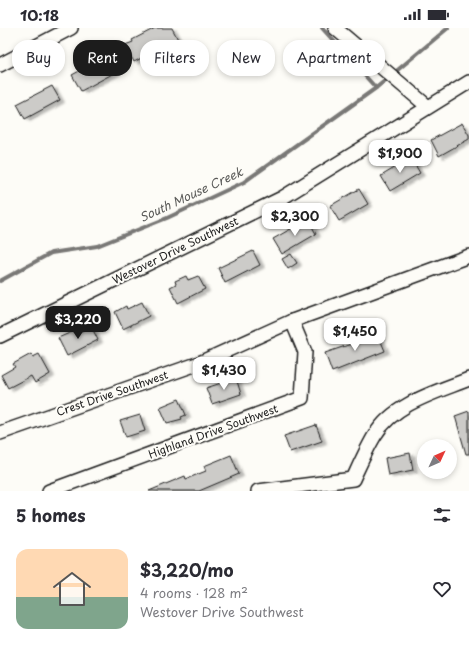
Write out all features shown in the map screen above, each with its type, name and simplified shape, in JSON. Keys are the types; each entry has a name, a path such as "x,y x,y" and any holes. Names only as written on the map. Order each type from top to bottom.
{"street":[{"path":"0,64 71,28"},
{"path":"335,28 427,106"},
{"name":"Westover Drive Southwest","path":"0,336 282,198 427,106 469,82"},
{"name":"Crest Drive Southwest","path":"0,433 197,364 292,321 469,256"},
{"name":"Highland Drive Southwest","path":"49,491 302,398 305,352 292,321"},
{"path":"258,491 353,479 376,434 392,415 422,398 469,380"}],"building":[{"path":"155,28 172,28 178,40 140,40 140,59 134,62 132,58 132,40"},
{"path":"72,75 73,76 109,76 81,91"},
{"path":"52,86 60,100 25,119 17,104"},
{"path":"462,123 469,135 469,139 439,156 431,140"},
{"path":"411,158 420,173 390,191 381,176"},
{"path":"359,189 368,204 339,221 330,206"},
{"path":"308,219 316,234 282,254 273,239"},
{"path":"253,251 260,265 225,283 218,268"},
{"path":"291,254 297,263 288,269 282,259"},
{"path":"186,276 188,280 198,276 205,289 178,303 170,287 176,284 175,281"},
{"path":"142,302 149,316 123,329 115,312 126,306 127,309"},
{"path":"91,326 98,340 67,356 58,338 81,328 81,331"},
{"path":"377,332 385,351 332,372 325,353 357,342 356,341"},
{"path":"31,354 33,357 39,354 50,374 35,383 31,376 8,388 1,375 15,367 13,364"},
{"path":"236,378 241,394 212,404 206,388"},
{"path":"179,399 186,415 181,417 182,419 167,423 160,407"},
{"path":"469,411 469,454 466,454 455,416"},
{"path":"140,415 145,431 126,437 120,421"},
{"path":"316,425 322,441 290,452 284,436"},
{"path":"410,453 413,470 388,475 385,458"},
{"path":"231,455 239,474 199,491 149,491 185,476 186,479 206,471 204,466"}],"waterway":[{"path":"322,28 376,88"},
{"name":"South Mouse Creek","path":"0,281 51,253 97,246 167,218 244,182 376,88 448,28"}]}
